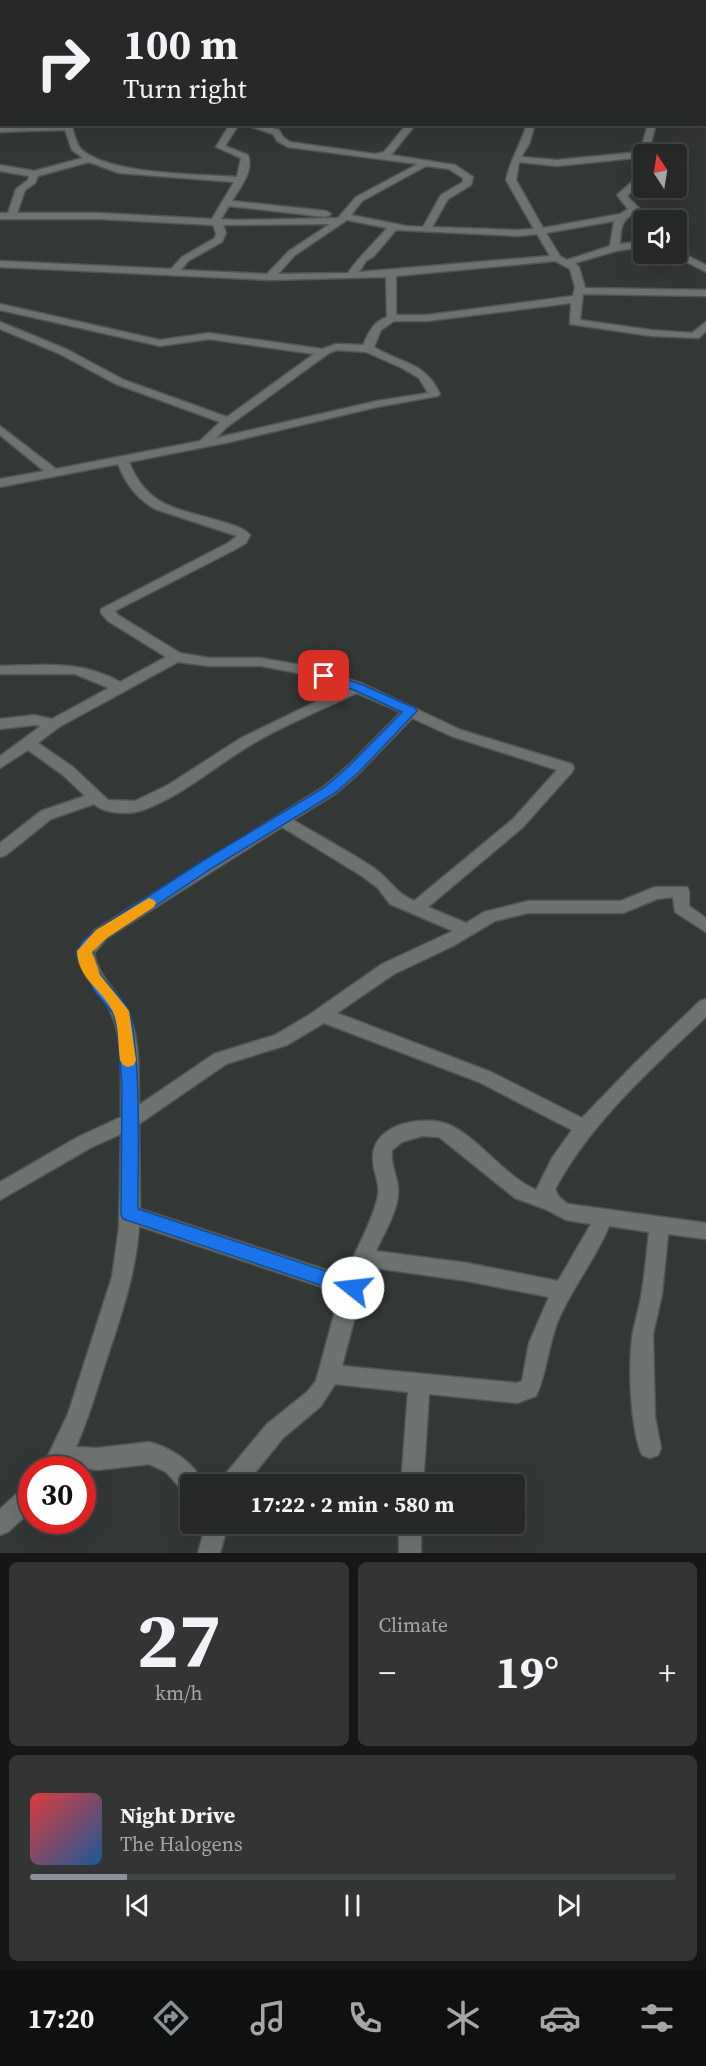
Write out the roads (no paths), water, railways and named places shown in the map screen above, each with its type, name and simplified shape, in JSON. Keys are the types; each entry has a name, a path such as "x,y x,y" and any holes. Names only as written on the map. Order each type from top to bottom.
{"street":[{"path":"0,129 68,126 76,150 90,159 129,172 238,180"},
{"path":"175,271 185,259 219,240 221,233 217,221 218,214 245,170 245,157 220,147 234,126"},
{"path":"255,126 272,130 283,141 295,146 423,162 452,167 464,174 469,180 464,187 444,196 426,230"},
{"path":"384,156 410,126"},
{"path":"530,126 525,144 515,159 511,174 513,185 536,220 540,232 556,258"},
{"path":"647,144 651,126"},
{"path":"2,140 14,129"},
{"path":"515,159 556,163 633,155"},
{"path":"0,168 34,174 90,159"},
{"path":"269,277 292,253 344,217 359,199 422,166 423,162"},
{"path":"12,215 21,189 32,181 34,174"},
{"path":"615,248 617,223 634,209 622,195 633,185"},
{"path":"226,203 322,214 393,227 426,230 540,232 623,216"},
{"path":"0,216 217,221 344,217"},
{"path":"352,275 362,259 371,254 393,227"},
{"path":"569,262 615,248 633,246"},
{"path":"0,264 82,266 269,277 390,274 556,258 569,262 577,274 578,295 574,322 651,333 695,336 706,325"},
{"path":"687,259 706,269"},
{"path":"390,274 393,287 390,313 393,318"},
{"path":"369,349 368,346 376,329 383,322 393,318 427,318 578,295 706,293"},
{"path":"0,307 160,343 209,336 323,352"},
{"path":"0,326 62,351 120,382 229,421"},
{"path":"0,483 204,444 361,407 434,395 431,386 417,371 369,349 336,347 323,352 229,421 204,444"},
{"path":"0,429 53,472"},
{"path":"122,460 132,484 153,504 213,522 244,535 238,543 177,576 115,604 107,611 113,618 176,657 209,662 244,661 275,664 306,670 358,687 456,733 567,768 518,823 417,907"},
{"path":"0,763 54,724 176,657"},
{"path":"0,670 67,667 90,672 120,688"},
{"path":"28,743 68,771 102,804 138,807 246,741 358,687"},
{"path":"60,1456 81,1409 116,1296 128,1244 130,1084 123,1019 116,1003 100,987 88,968 85,951 101,934 342,780 410,711"},
{"path":"0,724 34,720 54,724"},
{"path":"0,851 46,815 96,798"},
{"path":"282,820 368,872 384,884 392,897 465,929"},
{"path":"0,1192 85,1142 130,1121 220,1059 281,1040 323,1015 388,969 447,942 465,929 490,916 535,907 622,908 667,891 681,891 681,908 706,926"},
{"path":"706,1006 644,1065 585,1128 560,1162 545,1188 550,1202 556,1208 566,1212 706,1232"},
{"path":"323,1015 485,1077 585,1128"},
{"path":"240,1474 275,1431 314,1399 324,1387 353,1288 389,1190 382,1151 388,1141 401,1134 431,1128 445,1132 522,1193 541,1202 550,1202"},
{"path":"129,1214 353,1288"},
{"path":"329,1374 517,1393 529,1389 535,1376 539,1343 561,1291 592,1242 603,1218"},
{"path":"650,1448 644,1417 643,1334 652,1294 660,1226"},
{"path":"363,1258 467,1272 561,1291"},
{"path":"413,1474 418,1383"},
{"path":"96,1458 158,1454 174,1463 184,1474"},
{"path":"0,1524 18,1508"},
{"path":"209,1553 214,1534"},
{"path":"410,1534 410,1553"}]}
